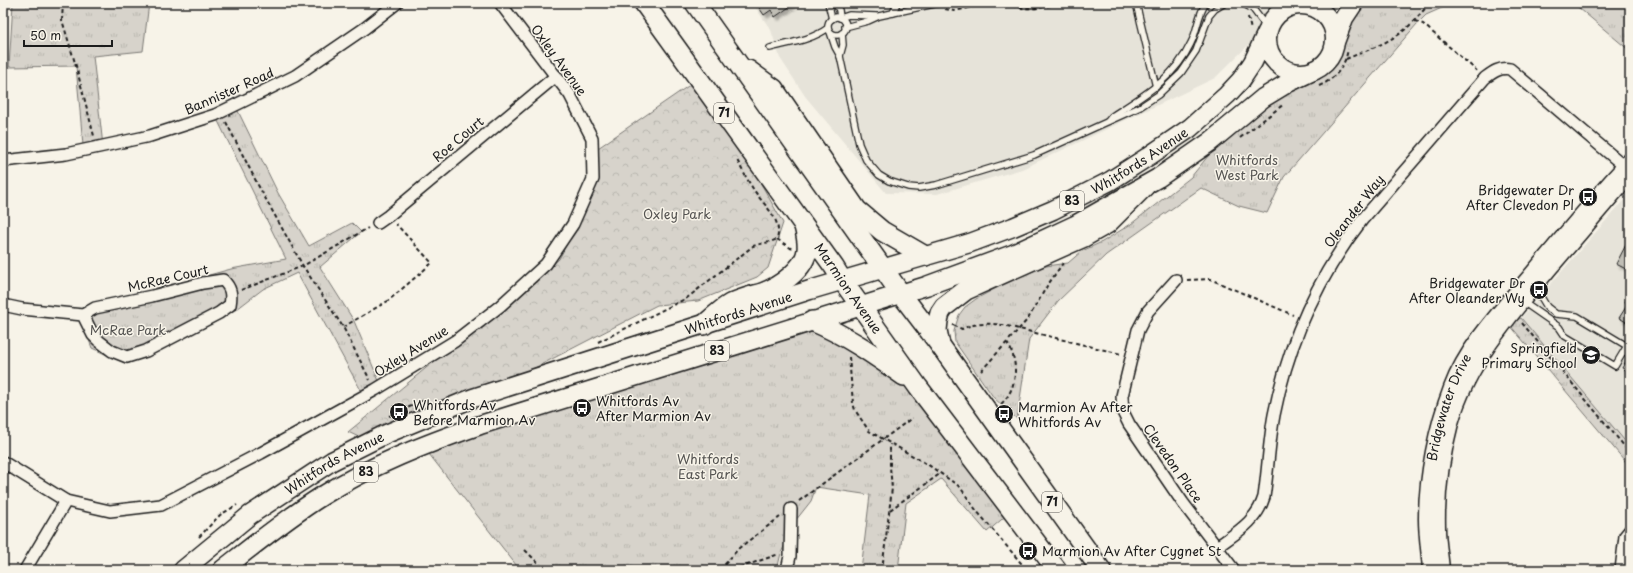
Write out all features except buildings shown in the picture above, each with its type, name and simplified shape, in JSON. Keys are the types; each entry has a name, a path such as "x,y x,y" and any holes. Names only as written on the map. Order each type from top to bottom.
{"highway":[{"name":"Marmion Avenue","path":"644,3 803,223 860,306 918,386 1057,570"},
{"name":"71","path":"695,3 901,294 940,344 1101,570"},
{"path":"736,62 774,89 857,210 882,231 925,256"},
{"path":"940,344 938,325 940,313 944,307 966,290 1084,237 1107,224 1145,186"},
{"path":"704,325 730,304 765,292 784,281 800,267 804,262 808,244 803,223"},
{"path":"812,321 846,337 868,350 918,386"}],"main road":[{"name":"83","path":"1316,78 1328,59 1335,44 1344,18 1354,3"},
{"name":"83","path":"1268,30 1272,20 1278,13 1297,4 1306,5 1316,8 1325,14 1331,23 1335,44"},
{"path":"1268,30 1266,38 1268,48 1278,65 1286,70 1296,73 1306,73 1316,78"},
{"name":"Whitfords Avenue","path":"183,570 262,506 332,461 386,434 472,398 842,280 970,243 1053,210 1092,191 1149,156 1190,128 1237,85 1254,62 1268,30"},
{"name":"Whitfords Avenue","path":"222,570 278,527 323,496 369,471 429,443 480,425 901,294 973,269 1034,245 1075,225 1145,186 1192,156 1263,98 1280,87 1316,78"}],"street":[{"name":"Bannister Road","path":"3,161 66,154 150,136 198,122 295,76 365,28 396,3"},
{"name":"Oxley Avenue","path":"3,462 66,501 110,511 161,505 261,453 374,390 455,341 500,306 546,264 573,224 593,179 592,138 570,95 500,3"},
{"name":"Oleander Way","path":"1217,546 1242,529 1258,513 1262,506 1274,416 1279,395 1296,339 1329,267 1362,220 1485,78 1496,70 1504,68 1510,69 1628,168"},
{"name":"Roe Court","path":"378,223 556,76"},
{"name":"Bridgewater Drive","path":"1442,570 1438,528 1439,494 1443,457 1451,422 1461,396 1475,367 1494,337 1628,168"},
{"name":"Bridgewater Drive","path":"1430,570 1426,518 1429,481 1435,442 1452,386 1468,355 1488,326 1571,226 1628,168"},
{"name":"McRae Court","path":"83,315 95,308 152,296 203,282 223,280 228,285 232,294"},
{"name":"Clevedon Place","path":"1176,280 1148,311 1138,330 1130,356 1122,403 1125,418 1183,503 1234,570"},
{"path":"3,305 22,309 83,315 93,335 99,341 112,351 127,357 146,351 219,313 230,305 232,294"},
{"path":"25,570 66,501"},
{"path":"787,570 790,556 791,509"},
{"path":"1621,570 1625,536 1630,530"}],"lane":[{"path":"828,3 832,19"},
{"path":"835,3 839,10 840,18 845,23 842,33 843,45 840,56"},
{"path":"893,13 897,3"},
{"path":"845,27 879,16 939,3"},
{"path":"1136,3 1156,87"},
{"path":"1108,122 1112,116 1156,87 1181,62 1192,43 1197,20 1206,3"},
{"path":"879,16 849,15 832,19 828,23 829,30 840,56 859,144 866,160 879,175 908,187 919,188 936,185 1034,155 1140,107 1158,95 1173,82 1196,51 1209,16 1214,9 1225,3"},
{"path":"1242,3 1254,9 1268,30"},
{"path":"839,10 849,15"},
{"path":"770,48 806,38 823,31 829,30 836,35 842,33"},
{"path":"1522,302 1559,327 1565,336 1615,366 1627,346 1577,316 1556,314 1547,307 1535,286"}],"path":[{"path":"63,3 62,20 76,66 96,147"},
{"path":"940,10 947,9 954,11 993,3"},
{"path":"1006,3 1016,8 1039,8 1060,3"},
{"path":"1316,78 1332,79 1339,72 1346,59 1392,38 1415,21 1430,3"},
{"path":"1249,37 1251,29 1247,18 1254,9"},
{"path":"1415,21 1422,24 1485,78"},
{"path":"1239,139 1289,100"},
{"path":"221,112 258,186 303,266 343,327 374,390"},
{"path":"343,327 388,301 432,263 388,216"},
{"path":"232,294 303,266 378,223"},
{"path":"981,372 1020,329 1064,262"},
{"path":"1176,280 1210,279 1304,320"},
{"path":"1513,314 1630,452"},
{"path":"952,324 962,329 974,325 995,323 1130,356"},
{"path":"999,406 1007,396 1015,376 1015,361 1011,349 1007,343"},
{"path":"845,352 849,357 850,362 852,396 856,410 869,431 882,440 941,473 960,487 976,510 1027,570"},
{"path":"882,440 912,418"},
{"path":"882,570 892,488 890,444"},
{"path":"890,510 941,473"},
{"path":"525,550 541,566 551,570"},
{"path":"733,570 781,553 790,556"}],"shaded area":[{"path":"752,3 1291,3 1215,78 1022,169 937,194 886,193 805,96 780,58 771,30"},
{"name":"Springfield Primary School","path":"1630,193 1630,448 1521,318"}],"green space":[{"path":"13,3 149,3 143,51 93,56 103,146 83,145 76,66 9,67"},
{"name":"Whitfords West Park","path":"1363,3 1453,3 1426,15 1417,24 1284,177 1267,213 1239,206 1201,188 1106,255 1058,301 1029,339 1017,419 994,398 955,342 954,331 959,315 965,307 976,299 1009,281 1046,266 1068,263 1082,251 1102,242 1131,224 1191,177 1239,118 1278,92 1326,72 1342,51 1347,28"},
{"path":"1573,3 1630,3 1630,51"},
{"name":"Oxley Park","path":"694,82 745,155 783,223 768,268 757,277 698,301 657,305 513,379 363,439 348,432 559,259 589,202 596,172 598,148"},
{"name":"McRae Park","path":"237,109 278,193 309,246 352,223 361,232 320,267 354,321 379,381 364,396 297,273 263,289 237,309 127,364 92,348 78,311 231,269 286,259 215,115"},
{"path":"1521,318 1630,447 1630,467 1509,324"},
{"name":"Whitfords East Park","path":"798,330 826,335 892,375 922,402 1008,514 987,532 941,479 906,503 898,570 861,570 870,495 816,487 811,501 796,520 781,553 777,570 520,570 418,440"}],"place":[{"name":"Bridgewater Dr After Clevedon Pl","path":"1588,197"},
{"name":"Bridgewater Dr After Oleander Wy","path":"1539,290"},
{"name":"Springfield Primary School","path":"1591,355"},
{"name":"Whitfords Av After Marmion Av","path":"582,408"},
{"name":"Whitfords Av Before Marmion Av","path":"399,412"},
{"name":"Marmion Av After Whitfords Av","path":"1004,414"},
{"name":"Marmion Av After Cygnet St","path":"1028,551"}]}
